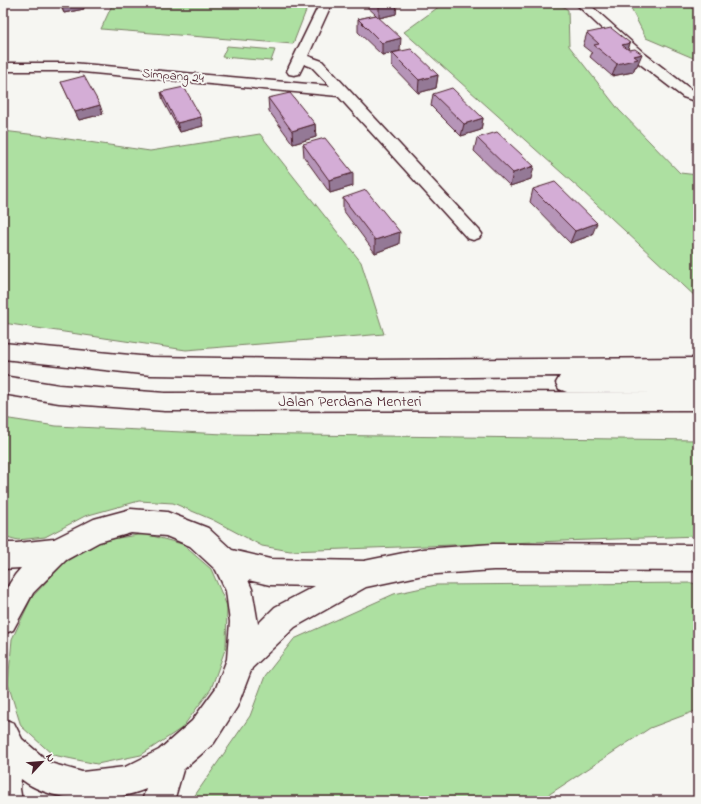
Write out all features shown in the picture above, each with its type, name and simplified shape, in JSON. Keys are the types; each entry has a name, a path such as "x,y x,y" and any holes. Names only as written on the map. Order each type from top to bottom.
{"street":[{"path":"287,87 326,3"},
{"path":"581,3 640,57 688,94 698,98"},
{"path":"300,58 317,64 473,234"},
{"name":"Simpang 24","path":"3,67 72,67 343,92"},
{"name":"Jalan Perdana Menteri","path":"3,351 151,366 356,369 698,367"},
{"path":"490,368 534,383 698,383"},
{"name":"Jalan Perdana Menteri","path":"3,385 60,394 165,402 698,401"},
{"path":"3,620 24,584 58,551 94,531 131,521 167,524 200,537 225,561 239,589 244,622 241,659 227,697 203,732 170,761 127,782 82,788 41,776 7,742"},
{"path":"3,556 17,556 58,551"},
{"path":"225,561 270,572 364,574 423,562 493,558 698,558"},
{"path":"241,659 285,617 364,574"},
{"path":"6,801 4,789 7,742"},
{"path":"158,801 170,761"}],"green space":[{"path":"113,3 309,3 293,44 101,29"},
{"path":"444,3 558,3 568,10 569,46 619,110 680,173 698,175 698,299 581,190 404,32"},
{"path":"628,3 698,3 698,60 646,38"},
{"path":"227,46 275,50 271,61 222,57"},
{"path":"3,131 150,151 260,134 361,262 384,334 186,350 3,323"},
{"path":"3,418 56,426 224,434 698,440 698,536 290,551 262,546 213,520 173,503 139,501 85,516 45,537 18,540 3,536"},
{"path":"145,534 182,544 211,569 227,606 226,647 211,689 182,728 141,755 97,764 53,755 21,726 8,684 12,639 32,597 65,562 104,540"},
{"path":"693,583 698,586 698,710 650,728 539,801 191,801 250,716 265,676 294,639 394,594 436,585"}],"building":[{"path":"377,3 391,3 379,6"},
{"path":"376,15 401,38 382,43 358,19"},
{"path":"611,28 630,43 622,45 629,50 635,49 642,54 634,56 638,59 617,64 594,45 599,44 587,33"},
{"path":"411,49 438,75 419,80 392,53"},
{"path":"84,76 100,105 75,112 61,82"},
{"path":"184,87 201,117 177,123 161,92"},
{"path":"452,88 483,118 464,124 433,94"},
{"path":"290,93 315,124 292,131 268,98"},
{"path":"497,132 534,166 513,173 477,138"},
{"path":"325,138 353,173 329,180 303,144"},
{"path":"555,182 597,223 575,231 533,189"},
{"path":"366,190 400,232 375,240 343,198"}]}
